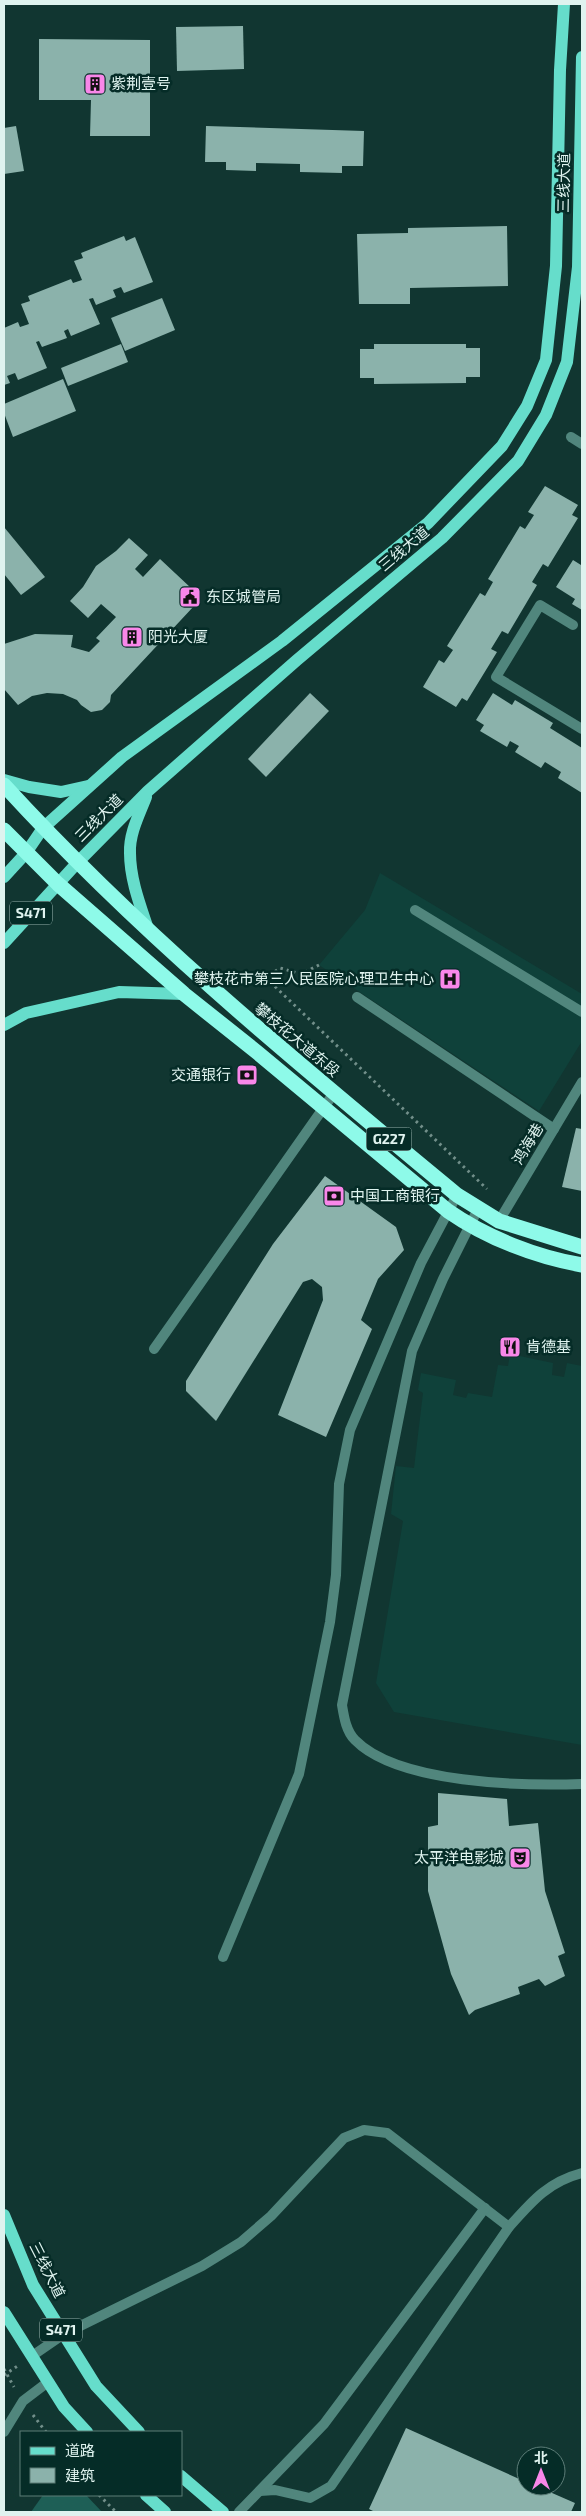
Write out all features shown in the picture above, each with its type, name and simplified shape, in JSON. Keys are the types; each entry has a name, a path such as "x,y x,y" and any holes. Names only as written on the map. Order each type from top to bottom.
{"highway":[{"name":"攀枝花大道东段","path":"4,785 43,828 217,994 457,1195 499,1221 582,1247"},
{"name":"G227","path":"4,830 58,884 184,994 448,1211 469,1226 492,1237 564,1262 582,1265"}],"main road":[{"name":"三线大道","path":"4,877 26,853 43,828 122,757 282,641 428,523 502,446 527,406 546,360 556,266 560,166 560,70 564,4"},
{"name":"三线大道","path":"4,943 78,862 148,791 442,538 518,460 546,415 567,362 578,267 582,57"},
{"path":"4,780 29,787 61,792 91,785"},
{"path":"148,791 134,827 130,853 136,892 148,929"},
{"path":"4,1025 26,1013 119,992 184,994"},
{"name":"三线大道","path":"4,2215 33,2285 96,2386 138,2431"},
{"name":"S471","path":"4,2312 64,2408 86,2431"},
{"path":"182,2477 223,2512"},
{"path":"147,2496 165,2512"}],"street":[{"path":"570,436 582,444"},
{"path":"573,625 540,605 496,677 582,729"},
{"path":"415,910 582,1012"},
{"path":"357,997 554,1129"},
{"name":"鸿海巷","path":"499,1221 582,1082"},
{"path":"154,1349 334,1093"},
{"path":"223,1957 299,1774 330,1622 336,1575 339,1484 350,1430 421,1263 457,1195"},
{"path":"478,1209 443,1279 412,1351 342,1705 345,1724 354,1740 375,1754 419,1772 478,1782 582,1784"},
{"path":"32,2356 64,2334 202,2266 241,2242 271,2216 344,2138 364,2130 388,2133 509,2227"},
{"path":"260,2491 275,2490 310,2498 331,2486 509,2227 534,2198 563,2178 582,2173"},
{"path":"239,2512 324,2424 485,2208"},
{"path":"4,2432 23,2401 48,2382"}],"path":[{"path":"319,965 301,974 280,968 266,978 495,1196 508,1206"},
{"path":"4,2369 6,2374 4,2375"},
{"path":"100,2496 116,2512"}],"shaded area":[{"name":"攀枝花市第三人民医院心理卫生中心","path":"380,873 582,994 582,1041 539,1111 319,965 365,910"},
{"path":"510,1354 553,1363 552,1375 564,1377 567,1363 582,1366 582,1745 394,1712 376,1683 403,1521 391,1514 396,1466 414,1468 423,1393 418,1390 421,1373 456,1380 453,1395 466,1398 468,1393 492,1397 498,1365 508,1366"},
{"path":"42,2496 87,2496 102,2512 31,2512"}],"building":[{"path":"243,26 244,69 177,71 176,27"},
{"name":"紫荆壹号","path":"39,39 150,40 150,136 90,136 91,100 39,100"},
{"path":"16,126 24,171 4,174 4,128"},
{"path":"206,126 364,131 363,166 342,166 342,173 300,172 300,164 256,163 256,171 226,170 226,162 205,162"},
{"path":"507,226 508,286 410,288 410,304 359,304 357,234 408,233 408,228"},
{"path":"124,236 126,241 135,237 153,282 124,293 121,287 113,290 116,297 96,305 93,298 89,299 100,324 71,336 68,329 64,331 67,338 42,347 39,341 36,342 47,368 18,380 15,373 7,376 10,383 4,385 4,328 18,322 20,327 29,324 21,304 30,301 28,296 71,279 73,283 82,280 74,261 83,258 81,253"},
{"path":"162,298 175,330 125,351 111,318"},
{"path":"121,344 128,362 68,386 61,368"},
{"path":"374,344 466,344 466,348 480,348 480,377 466,377 466,383 374,384 374,378 360,378 360,349 374,349"},
{"path":"63,379 76,411 13,437 4,413 4,404"},
{"path":"545,486 578,505 572,515 578,518 548,567 543,564 532,582 537,585 508,634 502,631 491,649 497,652 467,701 462,698 456,707 423,687 439,660 444,663 453,650 447,646 480,593 485,596 493,582 488,579 520,526 525,529 534,515 528,512"},
{"path":"4,527 45,577 21,595 4,574"},
{"name":"阳光大厦","path":"129,538 148,555 135,569 143,577 160,559 191,588 196,596 194,606 111,695 110,702 102,710 91,712 77,700 63,694 47,693 32,696 18,705 4,689 4,644 35,634 73,635 71,647 89,652 100,641 96,638 116,617 101,604 88,618 70,601 83,587 96,566 116,551"},
{"path":"573,560 581,565 582,563 582,610 572,604 575,599 556,587"},
{"path":"310,693 329,711 266,777 248,759"},
{"path":"493,693 512,705 515,700 553,723 550,728 582,748 582,793 558,778 561,772 545,762 541,768 515,752 519,746 510,741 507,747 480,731 484,725 476,720"},
{"path":"576,1128 582,1129 582,1191 562,1187"},
{"path":"325,1176 396,1227 404,1250 378,1279 361,1320 372,1329 326,1437 278,1415 323,1300 322,1287 312,1279 303,1282 216,1421 186,1391 186,1381 273,1244"},
{"path":"438,1793 507,1799 509,1826 538,1823 545,1891 565,1953 558,1956 565,1976 545,1986 539,1979 518,1987 520,1994 475,2010 469,2015 451,1974 428,1891 428,1827 438,1825"},
{"path":"406,2428 516,2478 516,2496 559,2496 575,2503 571,2512 375,2512 369,2509"}],"place":[{"name":"紫荆壹号","path":"95,84"},
{"name":"东区城管局","path":"190,597"},
{"name":"阳光大厦","path":"132,637"},
{"name":"攀枝花市第三人民医院心理卫生中心","path":"450,979"},
{"name":"交通银行","path":"247,1075"},
{"name":"中国工商银行","path":"334,1196"},
{"name":"肯德基","path":"510,1347"},
{"name":"太平洋电影城","path":"520,1858"}]}
